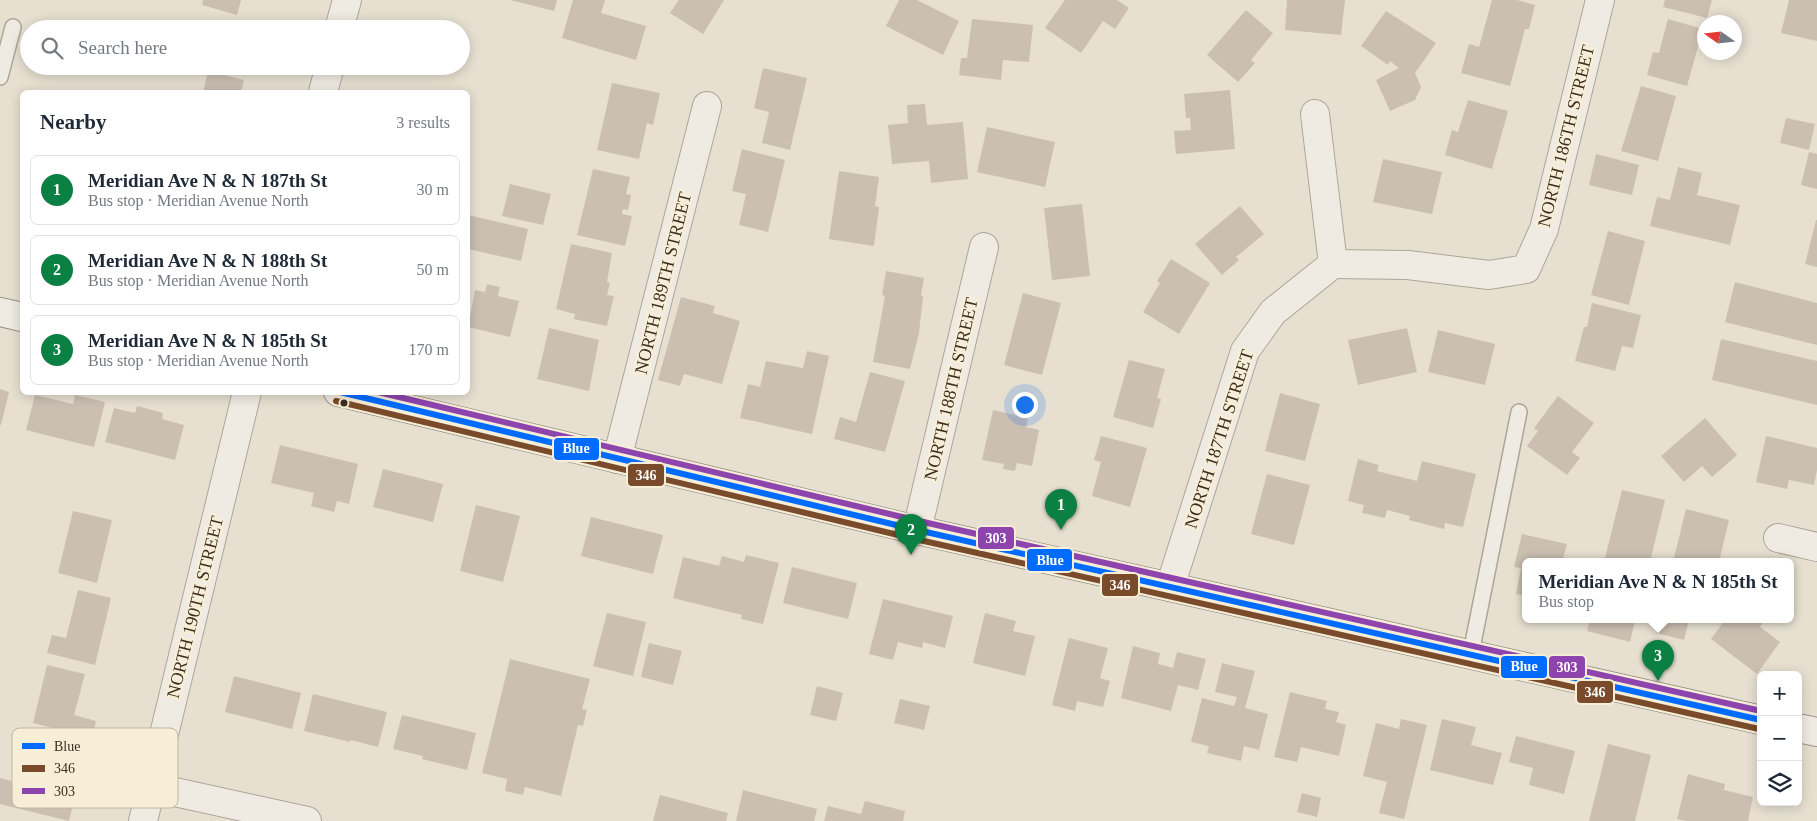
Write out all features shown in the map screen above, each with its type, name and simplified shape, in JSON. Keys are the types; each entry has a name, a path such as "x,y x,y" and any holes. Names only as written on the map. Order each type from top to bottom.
{"street":[{"path":"341,20 347,0"},
{"name":"NORTH 186TH STREET","path":"1333,264 1408,265 1489,275 1526,269 1544,229 1600,0"},
{"path":"324,90 328,75"},
{"name":"NORTH 189TH STREET","path":"618,459 707,106"},
{"path":"1315,114 1333,264"},
{"name":"NORTH 188TH STREET","path":"917,530 984,247"},
{"name":"NORTH 187TH STREET","path":"1170,587 1245,351 1274,312 1333,264"},
{"path":"0,312 20,317"},
{"name":"NORTH 190TH STREET","path":"166,728 246,395"},
{"path":"351,395 917,530 1757,719"},
{"path":"1778,538 1817,546"},
{"path":"1802,729 1817,732"},
{"path":"178,793 308,821"},
{"name":"NORTH 190TH STREET","path":"143,821 146,808"}],"lane":[{"path":"0,77 13,27"},
{"path":"1471,654 1519,412"}],"building":[{"path":"203,0 241,0 237,15 202,5"},
{"path":"510,0 557,0 554,11"},
{"path":"573,0 605,0 601,13 646,26 636,60 562,38"},
{"path":"679,0 724,0 703,34 670,13"},
{"path":"899,0 917,0 959,21 943,55 886,26"},
{"path":"1065,0 1117,0 1129,8 1115,29 1103,21 1081,53 1045,28"},
{"path":"1287,0 1345,0 1341,35 1285,30"},
{"path":"1492,0 1517,0 1535,5 1529,29 1525,29 1510,86 1461,73 1469,44 1479,47"},
{"path":"1665,0 1712,0 1708,15 1697,16 1663,7"},
{"path":"1789,0 1817,0 1817,41 1781,33"},
{"path":"1246,10 1273,33 1251,60 1255,63 1238,82 1207,55"},
{"path":"1386,11 1436,43 1415,73 1421,87 1415,100 1390,111 1376,80 1399,68 1390,61 1388,65 1361,46"},
{"path":"972,19 1033,25 1029,62 1003,60 1001,80 959,75 961,58 967,58"},
{"path":"1668,19 1697,27 1697,50 1687,86 1647,75 1653,52 1659,53"},
{"path":"763,68 807,78 790,150 762,143 769,112 754,108"},
{"path":"207,75 224,75 244,80 242,90 203,90"},
{"path":"612,83 660,93 653,125 647,123 639,159 597,150"},
{"path":"1641,86 1676,96 1658,161 1621,151"},
{"path":"1230,90 1235,149 1176,154 1174,131 1191,130 1190,118 1186,118 1184,94"},
{"path":"1468,100 1508,111 1492,169 1445,155 1452,130 1458,132"},
{"path":"925,104 927,125 963,122 968,179 931,183 929,161 892,164 888,125 908,123 907,105"},
{"path":"1786,118 1815,124 1809,150 1780,143"},
{"path":"987,127 1055,142 1045,187 977,172"},
{"path":"742,149 785,160 768,232 739,225 746,194 732,191"},
{"path":"1809,152 1817,154 1817,189 1801,185"},
{"path":"1596,154 1639,165 1632,195 1589,185"},
{"path":"1383,159 1442,172 1432,214 1373,202"},
{"path":"1678,167 1702,173 1697,195 1740,205 1730,245 1650,226 1657,197 1670,200"},
{"path":"593,169 630,177 626,194 631,195 628,210 623,209 622,214 632,216 625,246 577,235"},
{"path":"839,171 879,177 875,206 879,207 874,246 829,239"},
{"path":"510,184 551,194 543,225 502,216"},
{"path":"1082,204 1090,276 1052,280 1044,208"},
{"path":"1240,206 1264,234 1236,257 1239,260 1222,275 1195,244"},
{"path":"470,215 528,229 521,261 470,249"},
{"path":"1817,220 1817,267 1805,264"},
{"path":"1608,231 1645,241 1629,305 1591,295"},
{"path":"571,244 612,253 607,282 610,283 607,295 614,296 607,326 574,319 575,314 556,309"},
{"path":"1171,259 1210,283 1179,334 1143,312 1160,283 1157,281"},
{"path":"886,271 924,278 919,333 910,369 873,362 885,296 882,295"},
{"path":"1735,282 1817,303 1817,345 1725,322"},
{"path":"487,284 500,287 498,296 519,301 510,337 470,327 475,290 485,292"},
{"path":"1023,293 1061,303 1042,375 1004,365"},
{"path":"681,297 715,306 713,313 740,321 722,384 684,374 680,386 658,380"},
{"path":"1592,303 1641,315 1633,348 1622,346 1615,371 1575,361 1584,327 1587,327"},
{"path":"549,328 599,340 589,391 537,379"},
{"path":"1407,328 1417,372 1358,385 1348,340"},
{"path":"1438,330 1495,344 1485,385 1428,372"},
{"path":"1721,339 1817,361 1817,405 1712,380"},
{"path":"807,351 829,356 812,434 740,418 748,384 760,387 766,361 803,368"},
{"path":"1129,360 1165,369 1157,398 1161,399 1153,428 1113,417"},
{"path":"870,372 905,381 885,452 834,439 840,417 856,422"},
{"path":"0,389 9,392 1,425 0,425"},
{"path":"1280,393 1320,404 1305,461 1265,451"},
{"path":"35,395 73,404 75,395 105,402 94,447 26,430"},
{"path":"1558,396 1594,423 1572,452 1580,458 1567,475 1527,446 1538,431 1534,428"},
{"path":"137,406 163,413 162,419 184,425 175,460 105,442 114,408 135,413"},
{"path":"993,410 1028,418 1026,427 1039,430 1032,466 1017,463 1015,471 1003,469 1004,464 982,460"},
{"path":"1705,418 1737,455 1712,477 1702,466 1684,482 1661,456"},
{"path":"1101,436 1147,448 1130,507 1092,496 1101,462 1094,460"},
{"path":"1766,436 1817,448 1817,470 1814,485 1789,480 1787,489 1756,482"},
{"path":"280,445 358,464 349,504 337,501 334,512 311,506 314,493 271,483"},
{"path":"1358,459 1379,465 1377,471 1417,481 1422,461 1476,474 1463,527 1445,523 1444,529 1409,520 1410,516 1387,510 1385,518 1362,513 1364,505 1348,501"},
{"path":"383,469 443,484 433,522 373,507"},
{"path":"1267,474 1310,485 1294,545 1251,534"},
{"path":"1622,490 1665,500 1651,558 1605,558"},
{"path":"476,505 520,516 503,582 460,571"},
{"path":"1686,509 1729,520 1720,558 1674,558"},
{"path":"73,511 112,520 97,583 58,573"},
{"path":"591,517 663,535 653,574 581,556"},
{"path":"1522,534 1567,544 1563,558 1522,558 1522,595 1516,594 1521,568 1514,567"},
{"path":"746,555 779,563 763,624 741,619 742,615 673,598 683,557 719,566 722,556 744,562"},
{"path":"792,567 857,583 848,619 783,603"},
{"path":"78,590 111,598 95,665 47,653 52,635 66,638"},
{"path":"883,599 953,616 945,648 923,642 922,648 898,642 893,660 869,654"},
{"path":"607,613 646,622 633,676 593,666"},
{"path":"985,613 1016,621 1013,631 1035,636 1025,676 973,663"},
{"path":"1589,623 1634,623 1630,642 1587,631"},
{"path":"1658,623 1688,623 1684,640 1656,633"},
{"path":"1723,623 1762,623 1760,627 1780,642 1759,671 1757,671 1757,674 1711,639"},
{"path":"1069,638 1108,648 1100,678 1110,681 1103,707 1077,701 1075,711 1052,705"},
{"path":"649,643 682,651 673,685 641,677"},
{"path":"1133,646 1160,653 1158,664 1173,668 1177,652 1206,659 1198,690 1178,685 1171,711 1121,698"},
{"path":"510,659 590,679 582,709 587,710 583,726 578,725 561,796 525,787 523,795 505,791 507,779 482,773"},
{"path":"1222,663 1255,671 1245,708 1268,714 1259,750 1244,746 1241,761 1207,753 1209,746 1191,742 1202,698 1234,706 1237,697 1215,692"},
{"path":"47,665 85,674 74,715 96,721 94,728 53,728 33,723"},
{"path":"234,676 301,693 292,729 225,712"},
{"path":"817,686 843,693 836,721 810,715"},
{"path":"1290,692 1327,701 1325,709 1339,712 1336,722 1346,725 1339,756 1301,747 1297,762 1274,757"},
{"path":"313,694 387,712 378,747 304,731"},
{"path":"900,699 930,706 924,730 894,723"},
{"path":"402,715 476,733 467,770 422,759 423,756 393,749"},
{"path":"1401,719 1427,725 1404,819 1379,813 1387,782 1363,776 1376,723 1399,729"},
{"path":"1442,719 1476,727 1471,745 1502,753 1493,785 1430,770"},
{"path":"1516,736 1575,751 1564,794 1529,785 1533,768 1509,762"},
{"path":"1608,744 1651,755 1635,821 1589,821"},
{"path":"1688,774 1725,784 1724,790 1753,797 1748,821 1686,821 1677,819"},
{"path":"0,778 12,781 12,807 0,804"},
{"path":"743,790 817,809 814,821 736,821"},
{"path":"1302,793 1321,798 1317,817 1297,812"},
{"path":"660,795 728,813 726,821 653,821"},
{"path":"865,801 905,811 903,821 824,821 828,806 861,814"},
{"path":"16,808 72,808 69,821"}],"transit line":[{"name":"Blue","path":"353,395 917,530 1757,719"},
{"name":"303","path":"391,395 919,521 1757,710"},
{"name":"346","path":"336,401 915,539 1757,729"}],"place":[{"name":"Meridian Ave N & N 187th St","path":"1061,530"},
{"name":"Meridian Ave N & N 188th St","path":"911,555"},
{"name":"Meridian Ave N & N 185th St","path":"1658,681"}]}
